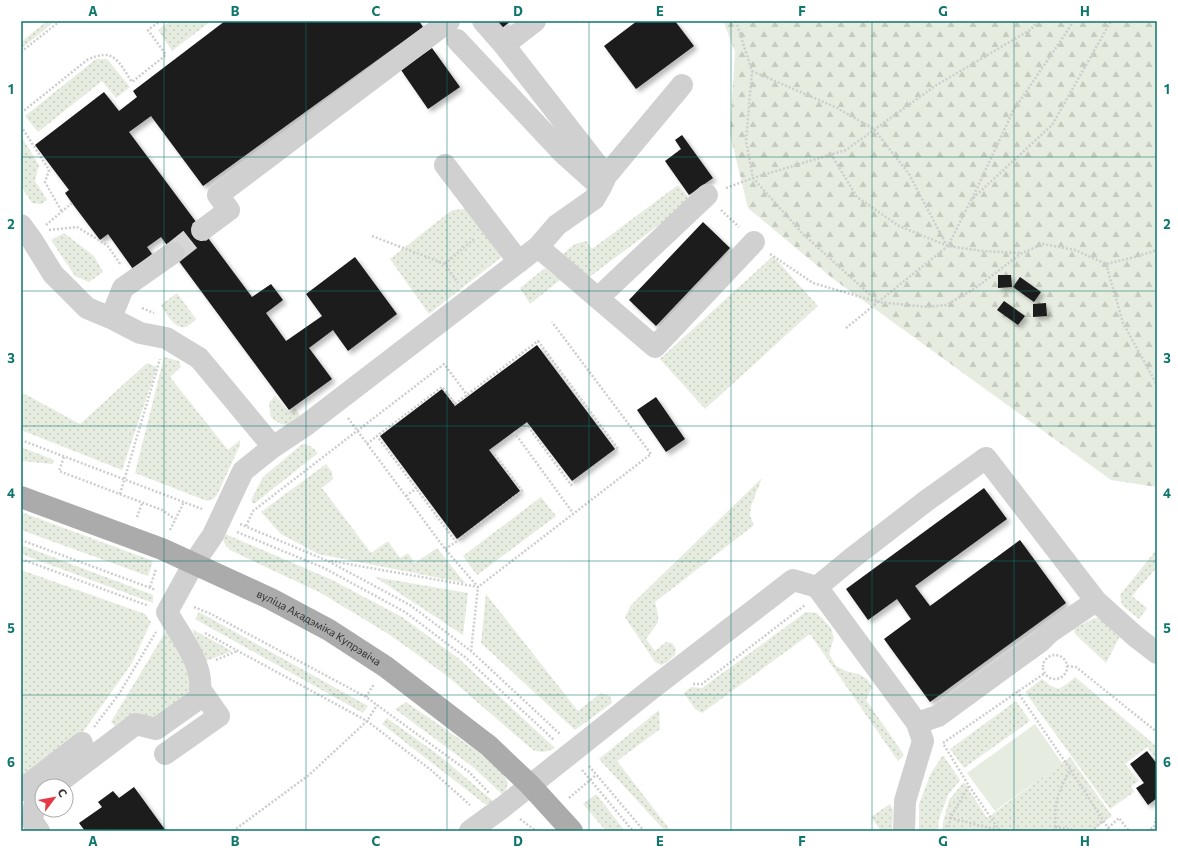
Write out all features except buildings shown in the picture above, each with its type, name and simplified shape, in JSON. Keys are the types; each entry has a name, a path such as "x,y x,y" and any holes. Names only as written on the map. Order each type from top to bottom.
{"main road":[{"name":"вуліца Акадэміка Купрэвіча","path":"21,497 155,546 271,598 329,630 396,675 489,746 530,785 572,831"}],"lane":[{"path":"483,21 504,45 604,182"},
{"path":"504,45 535,21"},
{"path":"202,230 229,210 218,195 453,31 563,153 604,182"},
{"path":"165,754 219,716 200,690 201,682 195,661 170,605 194,563 213,535 243,471 470,300 538,247 557,225 594,199 604,182 682,85"},
{"path":"445,165 519,262"},
{"path":"598,298 707,196"},
{"path":"21,225 53,274 87,308 140,332 166,338 199,358 273,447"},
{"path":"538,247 655,347 754,242"},
{"path":"111,318 123,288 173,252"},
{"path":"815,596 851,559 926,501 986,458 1096,601 1135,636 1157,653"},
{"path":"478,825 793,580 815,596 917,723 923,741 905,801 904,831"},
{"path":"917,723 938,716 1041,641 1049,633 1096,601"},
{"path":"65,778 136,724 156,729 204,695"},
{"path":"21,790 82,743"},
{"path":"34,808 32,821 39,831"}],"path":[{"path":"21,52 60,21"},
{"path":"21,113 87,60 98,54 108,54 117,60 132,82 166,55 148,30 160,21"},
{"path":"736,21 752,72 746,140 753,178 804,235 878,302"},
{"path":"1039,21 1030,30 935,86 846,150 753,178 707,196 754,242 813,283 878,302 928,307 946,305 974,289 1022,253 1043,244 1075,250 1106,264 1157,250"},
{"path":"846,328 948,246 1013,111 1074,21"},
{"path":"971,200 1052,125 1111,21"},
{"path":"752,72 835,107 874,129 909,174 948,246"},
{"path":"21,126 49,170 45,182 62,212"},
{"path":"831,154 857,197 899,226 948,246 982,251 1022,253"},
{"path":"46,230 77,227 107,245 125,270"},
{"path":"445,264 480,234"},
{"path":"372,236 445,264 470,300"},
{"path":"1106,264 1123,323 1157,385"},
{"path":"471,651 478,587 651,454 552,322"},
{"path":"120,494 166,338"},
{"path":"367,444 442,387 455,404 538,341 618,449 571,485 527,425 514,433 492,451 522,491 445,549"},
{"path":"246,526 253,511 444,364 468,395"},
{"path":"336,402 445,549 478,587"},
{"path":"514,433 574,513"},
{"path":"377,436 456,542"},
{"path":"21,440 246,526 328,561 410,605 471,651 596,775 644,831"},
{"path":"64,457 59,471 162,510 175,519"},
{"path":"405,496 417,488"},
{"path":"221,516 236,531 324,568 405,612 466,658 572,751 633,831"},
{"path":"21,540 150,587 170,605"},
{"path":"21,559 170,605 211,614 366,697 469,772 503,806"},
{"path":"328,561 478,587"},
{"path":"690,684 702,684 815,596"},
{"path":"82,743 119,694 170,605"},
{"path":"199,630 367,721 431,770 478,825"},
{"path":"1053,656 1061,657 1066,662 1067,666 1066,674 1063,677 1051,678 1045,673 1045,662 1053,656"},
{"path":"1067,666 1076,668 1157,732"},
{"path":"940,749 943,743 1045,673"},
{"path":"1017,691 1109,830 1119,818 1129,831"},
{"path":"233,831 309,775 367,721 377,705"},
{"path":"943,743 969,786 999,830"},
{"path":"1054,831 1056,805 1070,769"},
{"path":"948,831 950,818 969,786"},
{"path":"1147,831 1154,828 1157,814"},
{"path":"950,818 1009,831"},
{"path":"1091,831 1103,821"},
{"path":"1055,827 1082,831"}],"green space":[{"path":"47,21 55,21 21,49 21,42"},
{"path":"170,21 211,21 172,51 158,30"},
{"path":"723,21 1157,21 1157,487 1111,480 832,278 748,208 730,134 735,51"},
{"path":"96,59 107,59 130,87 116,98 102,81 38,132 25,116"},
{"path":"21,136 39,165 35,181 47,200 41,204 32,203 21,186"},
{"path":"678,185 691,201 588,278 559,257 575,244 586,241 592,249"},
{"path":"466,209 504,255 429,314 390,259 452,210"},
{"path":"64,233 94,256 103,272 89,282 75,276 51,240"},
{"path":"773,256 818,306 705,409 660,359"},
{"path":"545,268 560,280 530,304 520,288"},
{"path":"177,293 196,319 185,327 177,326 161,305"},
{"path":"164,357 179,361 181,367 170,377 228,450 240,440 240,445 217,495 212,500 207,501 135,473"},
{"path":"147,363 157,367 122,470 21,430 21,392 80,424"},
{"path":"275,396 289,412 295,408 300,415 291,425 279,423 271,417 269,403"},
{"path":"305,444 312,447 318,453 259,500 253,503 251,500 263,477 301,445"},
{"path":"21,447 54,460 53,464 21,461"},
{"path":"326,464 332,472 333,479 322,488 371,553 388,541 400,558 408,553 415,563 437,548 465,583 318,554 281,534 261,512"},
{"path":"762,478 751,506 750,516 754,525 655,602 658,622 646,639 655,651 666,642 672,643 676,649 675,655 666,663 661,665 655,662 625,617 631,605"},
{"path":"541,497 556,516 477,575 463,556"},
{"path":"21,512 153,561 148,576 21,530"},
{"path":"223,533 330,579 402,617 458,658 555,748 544,752 533,750 446,675 390,635 321,593 232,551 224,544"},
{"path":"21,545 153,595 153,603 21,554"},
{"path":"1157,549 1157,567 1132,596 1147,608 1139,619 1122,605 1120,595"},
{"path":"21,570 145,614 151,622 132,663 83,732 21,779"},
{"path":"375,577 468,593 463,635"},
{"path":"486,594 578,711 601,693 610,696 612,703 575,730 481,643"},
{"path":"199,612 368,706 363,713 195,619"},
{"path":"806,612 817,613 831,628 834,638 829,654 836,666 846,671 861,675 868,680 872,687 866,700 904,755 898,761 810,634 702,713 695,709 684,693 691,687 702,688"},
{"path":"1094,618 1104,619 1121,634 1106,663 1075,634 1074,629"},
{"path":"169,626 191,674 192,695 158,718 118,730 111,722"},
{"path":"192,629 232,651 206,661"},
{"path":"1075,677 1157,747 1157,759 1147,747 1125,764 1139,781 1131,786 1134,792 1110,809 1025,692 1042,679 1051,686 1059,689"},
{"path":"1016,701 1030,721 964,768 950,749"},
{"path":"406,702 477,751 502,772 508,783 504,796 473,767 395,709"},
{"path":"659,710 660,729 617,761 671,831 665,831 599,759"},
{"path":"387,718 440,756 493,801 486,805 382,724"},
{"path":"1035,724 1062,763 995,811 967,773"},
{"path":"943,755 960,780 948,795 939,819 938,831 919,831 919,804 931,773"},
{"path":"1070,757 1112,816 1093,831 942,831 949,800 964,782 987,818"},
{"path":"596,794 625,831 606,831 583,804"},
{"path":"890,804 893,810 892,831 881,831 871,817"}],"tunnel":[{"path":"173,253 202,230"}]}
